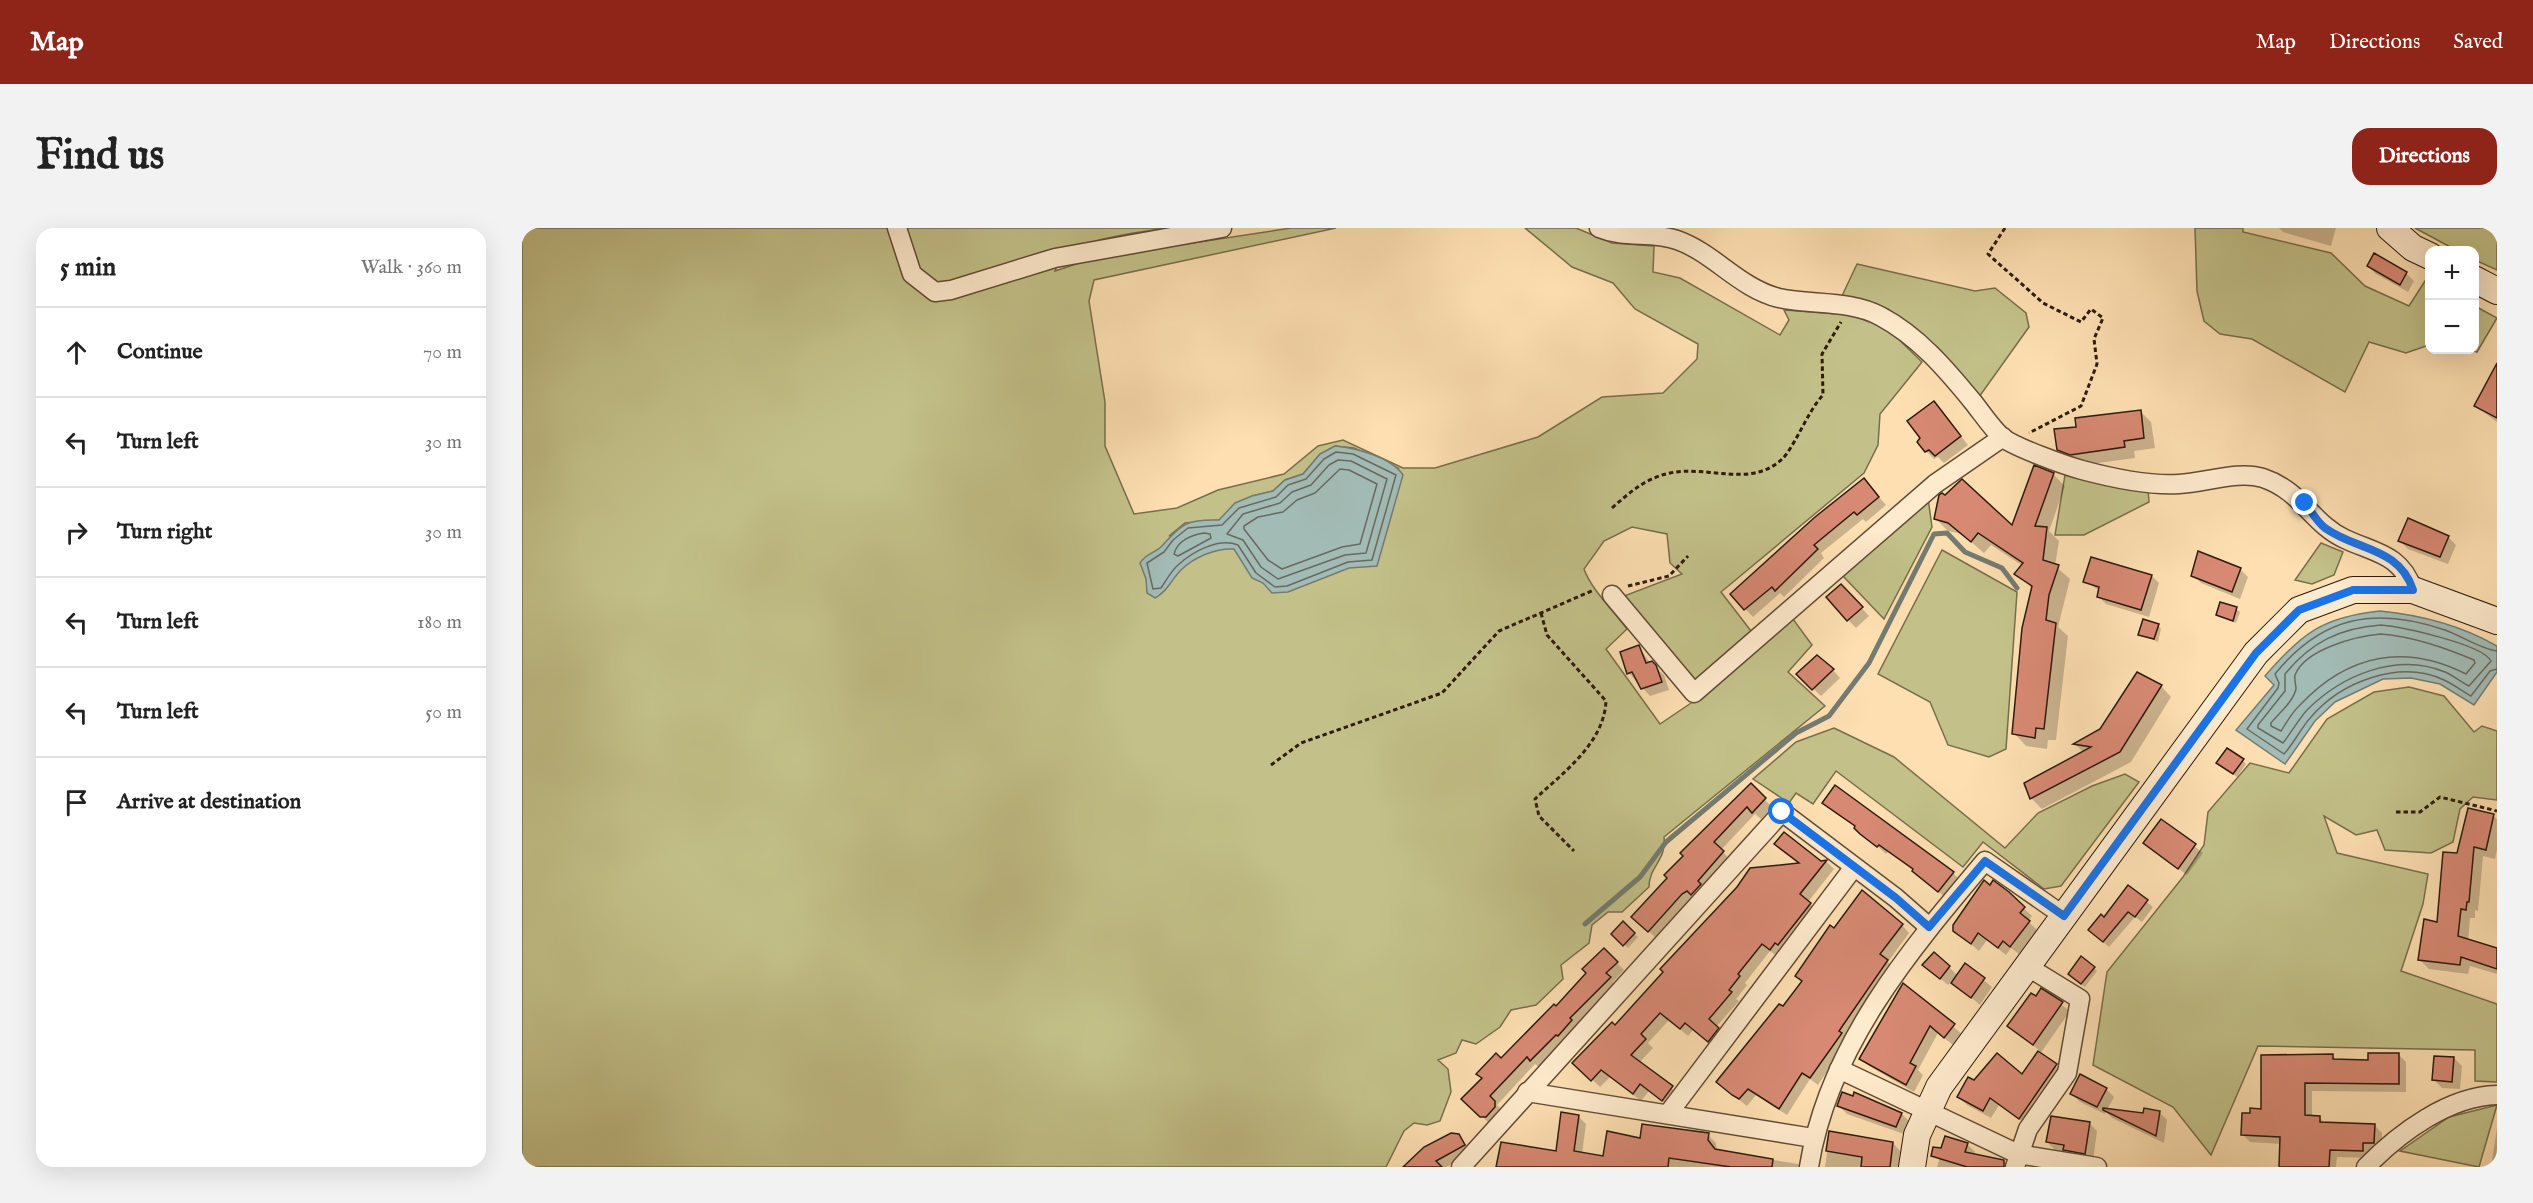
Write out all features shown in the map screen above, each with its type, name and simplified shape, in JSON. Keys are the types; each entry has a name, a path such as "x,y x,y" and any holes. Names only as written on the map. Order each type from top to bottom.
{"street":[{"path":"897,228 912,274 935,291 951,290 1055,258 1222,228"},
{"path":"1599,228 1616,235 1639,235 1678,240 1740,281 1778,297 1850,307 1878,314 1902,329 1947,371 2003,437 2079,469 2145,482 2177,484 2238,477 2260,477 2281,485 2305,503 2324,527 2398,564 2408,575 2413,590"},
{"path":"2390,228 2413,248 2425,254"},
{"path":"2479,281 2497,291"},
{"path":"1612,595 1694,693 1935,484 2003,437"},
{"path":"1912,1167 1917,1136 1939,1087 2256,653 2299,610 2353,590 2413,590 2497,621"},
{"path":"1461,1167 1782,812 1896,898 1929,927"},
{"path":"1809,1167 1813,1138 1855,1034 1929,927 1985,861 2064,916"},
{"path":"1668,1114 1854,867"},
{"path":"2016,1161 2028,1129 2067,1073 2080,999 2028,967"},
{"path":"1839,1069 1928,1112 2016,1161 2097,1167"},
{"path":"1527,1092 1813,1138"},
{"path":"2366,1167 2435,1113 2457,1101 2497,1095"}],"path":[{"path":"2005,228 1989,254 2043,303 2081,322 2091,309 2103,318 2094,339 2097,364 2081,406 2029,433 2026,448"},
{"path":"1612,508 1637,485 1671,473 1758,474 1782,460 1810,409 1823,395 1822,354 1850,307"},
{"path":"1271,765 1301,743 1442,693 1499,631 1595,590 1612,595 1629,585 1669,576 1688,556"},
{"path":"1541,613 1547,635 1606,701 1605,718 1584,753 1535,799 1539,816 1574,851"},
{"path":"2396,812 2420,812 2440,797 2497,811"}],"shaded area":[{"path":"522,228 1167,228 1121,235 1087,244 1072,251 1061,260 1055,271 1094,258 1291,228 1336,228 1094,280 1089,301 1105,402 1105,446 1134,514 1177,508 1218,490 1284,474 1318,446 1343,440 1403,468 1435,468 1538,437 1602,397 1663,393 1697,359 1698,344 1635,309 1613,283 1572,267 1525,228 1576,228 1612,243 1654,246 1653,272 1680,278 1780,335 1789,320 1784,310 1852,315 1888,329 1922,362 1880,414 1878,445 1864,473 1721,592 1751,631 1695,681 1624,596 1682,574 1670,563 1667,534 1632,527 1604,541 1584,569 1597,592 1627,629 1606,649 1660,724 1694,701 1793,619 1812,645 1788,672 1825,706 1664,837 1663,852 1652,874 1649,887 1622,912 1608,912 1592,925 1589,943 1561,965 1563,979 1536,1005 1511,1010 1500,1027 1476,1044 1462,1040 1456,1053 1438,1060 1448,1069 1451,1092 1440,1121 1427,1125 1414,1123 1404,1131 1386,1167 522,1167","holes":["1335,446 1354,448 1398,468 1169,536 1185,523 1219,520 1252,496 1273,491 1285,480 1303,474 1320,454"]},
{"path":"2195,228 2243,228 2243,232 2331,253 2365,286 2409,306 2425,281 2425,346 2406,353 2369,342 2345,392 2252,339 2220,334 2204,321 2197,291"},
{"path":"2415,228 2497,228 2497,270 2479,262 2479,246 2449,246"},
{"path":"1857,264 1975,291 1995,288 2026,313 2029,327 1979,397 1937,347 1888,309 1841,298"},
{"path":"2479,308 2497,318 2479,349"},
{"path":"2065,475 2148,489 2149,502 2084,535 2055,535"},
{"path":"1928,498 1932,527 1884,619 1842,575"},
{"path":"2321,543 2343,552 2334,575 2312,584 2295,580"},
{"path":"1942,550 2017,592 2006,749 1989,757 1948,745 1930,702 1878,674"},
{"path":"2409,687 2444,696 2474,732 2482,726 2497,731 2497,800 2473,797 2460,809 2453,842 2431,853 2385,850 2377,830 2356,835 2324,816 2337,853 2428,874 2423,904 2401,971 2497,1004 2497,1082 2475,1081 2475,1050 2258,1046 2211,1155 2173,1107 2093,1065 2107,972 2183,877 2204,845 2208,812 2250,763 2289,773 2327,719 2374,692"},
{"path":"1834,728 1894,757 2005,848 2038,813 2092,786 2125,774 2139,782 2061,886 2044,889 1983,842 1963,867 1836,771 1813,804 1796,793 1789,803 1753,779 1796,742"},
{"path":"2497,1105 2479,1167 2400,1151 2449,1117"}],"water":[{"path":"1335,446 1363,451 1382,458 1403,475 1377,566 1349,568 1288,592 1272,593 1263,583 1252,578 1234,549 1227,549 1206,554 1192,561 1155,598 1147,593 1146,579 1140,563 1181,527 1200,520 1219,520 1235,503 1273,491 1285,480 1303,474 1320,454"},
{"path":"2380,611 2441,622 2497,646 2497,672 2474,705 2440,684 2411,678 2383,679 2335,702 2315,721 2285,764 2236,730 2274,685 2265,676 2303,638 2328,623"}],"building":[{"path":"2374,253 2407,272 2400,285 2367,266"},
{"path":"2497,363 2497,418 2474,406"},
{"path":"1934,401 1961,436 1935,456 1929,450 1925,452 1917,442 1920,438 1907,421"},
{"path":"2141,410 2144,438 2124,441 2125,447 2070,455 2057,450 2054,429 2076,427 2075,418"},
{"path":"2034,465 2054,473 2035,526 2047,527 2043,560 2059,565 2049,595 2046,620 2056,623 2044,729 2036,728 2035,738 2012,734 2022,628 2032,586 2014,574 2023,563 1978,533 1971,542 1948,523 1934,519 1939,495 1942,493 1945,495 1962,479 2012,525"},
{"path":"1864,478 1879,497 1857,515 1854,512 1814,545 1818,549 1775,591 1772,587 1744,610 1730,594 1815,517"},
{"path":"2408,518 2449,536 2440,557 2398,541"},
{"path":"2198,551 2241,568 2232,592 2191,576"},
{"path":"2091,557 2152,575 2141,610 2097,597 2099,587 2083,582"},
{"path":"1841,584 1863,607 1847,621 1826,597"},
{"path":"2220,602 2237,607 2233,621 2216,615"},
{"path":"2143,619 2159,624 2154,639 2138,635"},
{"path":"1639,645 1646,663 1652,661 1656,665 1662,682 1641,689 1632,672 1627,674 1620,652"},
{"path":"1817,655 1834,669 1812,690 1796,674"},
{"path":"2137,672 2162,685 2120,752 2030,799 2024,783 2091,747 2073,744 2100,729"},
{"path":"2227,748 2244,759 2233,774 2216,763"},
{"path":"1751,783 1766,798 1752,813 1747,807 1714,842 1724,851 1698,881 1701,884 1691,895 1687,891 1682,894 1648,932 1631,917 1667,878 1664,875 1683,856 1680,853"},
{"path":"1835,785 1954,872 1938,892 1912,871 1913,869 1879,845 1877,847 1860,834 1854,828 1855,826 1822,803"},
{"path":"2468,808 2494,814 2486,850 2474,847 2469,902 2467,902 2466,910 2461,909 2458,936 2497,948 2497,969 2461,957 2460,965 2418,960 2424,919 2437,922 2443,852 2457,853"},
{"path":"2161,819 2196,844 2178,869 2143,843"},
{"path":"1784,832 1821,861 1827,860 1800,894 1811,903 1778,945 1775,943 1770,950 1762,944 1738,974 1740,976 1729,990 1732,992 1709,1019 1719,1028 1708,1042 1685,1023 1680,1029 1660,1013 1641,1034 1646,1039 1631,1055 1673,1086 1662,1101 1640,1084 1633,1094 1601,1070 1591,1081 1572,1063 1612,1022 1615,1025 1663,972 1660,969 1737,887 1750,868 1799,863 1774,844"},
{"path":"1984,880 1990,885 1993,880 2025,907 2020,913 2030,921 2010,947 2003,941 1998,948 1978,933 1971,944 1953,931 1953,925"},
{"path":"2128,885 2148,900 2135,917 2128,912 2103,942 2088,930 2101,914 2104,917"},
{"path":"1862,890 1903,924 1880,954 1888,960 1839,1031 1842,1033 1810,1078 1802,1073 1779,1109 1748,1089 1739,1099 1732,1095 1716,1082 1779,1004 1783,1006 1802,981 1795,976 1830,925 1834,928"},
{"path":"1623,921 1635,933 1623,946 1611,934"},
{"path":"1604,948 1618,962 1606,973 1611,977 1570,1018 1572,1020 1558,1036 1556,1035 1530,1061 1527,1057 1490,1096 1495,1101 1495,1107 1486,1117 1480,1117 1461,1099 1482,1078 1476,1074 1496,1053 1501,1058 1554,1004 1556,1006 1586,973 1582,969"},
{"path":"1934,952 1950,966 1940,979 1922,965"},
{"path":"2081,956 2095,967 2081,984 2068,974"},
{"path":"1965,963 1985,978 1971,998 1951,983"},
{"path":"1903,983 1955,1024 1944,1038 1930,1026 1910,1063 1916,1066 1906,1085 1859,1059"},
{"path":"2041,988 2063,1002 2033,1045 2007,1026 2031,993 2036,996"},
{"path":"2038,1051 2057,1064 2019,1119 1990,1098 1983,1111 1957,1097 1968,1077 1974,1080 1997,1053 2022,1074"},
{"path":"2368,1053 2399,1053 2399,1084 2305,1083 2305,1115 2320,1116 2320,1122 2375,1124 2374,1143 2363,1143 2363,1151 2330,1150 2329,1167 2279,1167 2280,1137 2241,1135 2242,1113 2250,1113 2250,1108 2261,1109 2261,1055 2333,1054 2333,1059 2368,1060"},
{"path":"2434,1056 2454,1057 2452,1082 2432,1080"},
{"path":"2080,1074 2107,1088 2097,1107 2070,1094"},
{"path":"1842,1092 1853,1096 1854,1092 1902,1113 1896,1127 1837,1106"},
{"path":"2103,1108 2143,1113 2144,1108 2160,1111 2156,1136 2103,1110"},
{"path":"1561,1112 1579,1115 1574,1151 1603,1156 1607,1131 1640,1138 1642,1124 1709,1133 1708,1140 1715,1149 1773,1159 1772,1167 1731,1167 1669,1158 1668,1167 1496,1167 1501,1142 1556,1151"},
{"path":"2051,1116 2090,1122 2085,1154 2063,1150 2064,1145 2046,1142"},
{"path":"1829,1131 1893,1142 1890,1167 1861,1167 1862,1157 1826,1151"},
{"path":"1451,1133 1459,1134 1465,1145 1436,1161 1442,1167 1403,1167 1424,1147"},
{"path":"1945,1136 1968,1143 1965,1152 2004,1160 2004,1167 1967,1167 1931,1156 1933,1147 1941,1148"}],"waterway":[{"path":"1585,924 1640,877 1666,842 1796,733 1829,716 1869,663 1934,534 1947,533 1965,552 2002,568 2017,588"}],"route":[{"path":"1782,812 1896,898 1929,927 1985,861 2064,916 2256,653 2299,610 2353,590 2413,590 2408,575 2398,564 2324,527 2305,503"}]}
